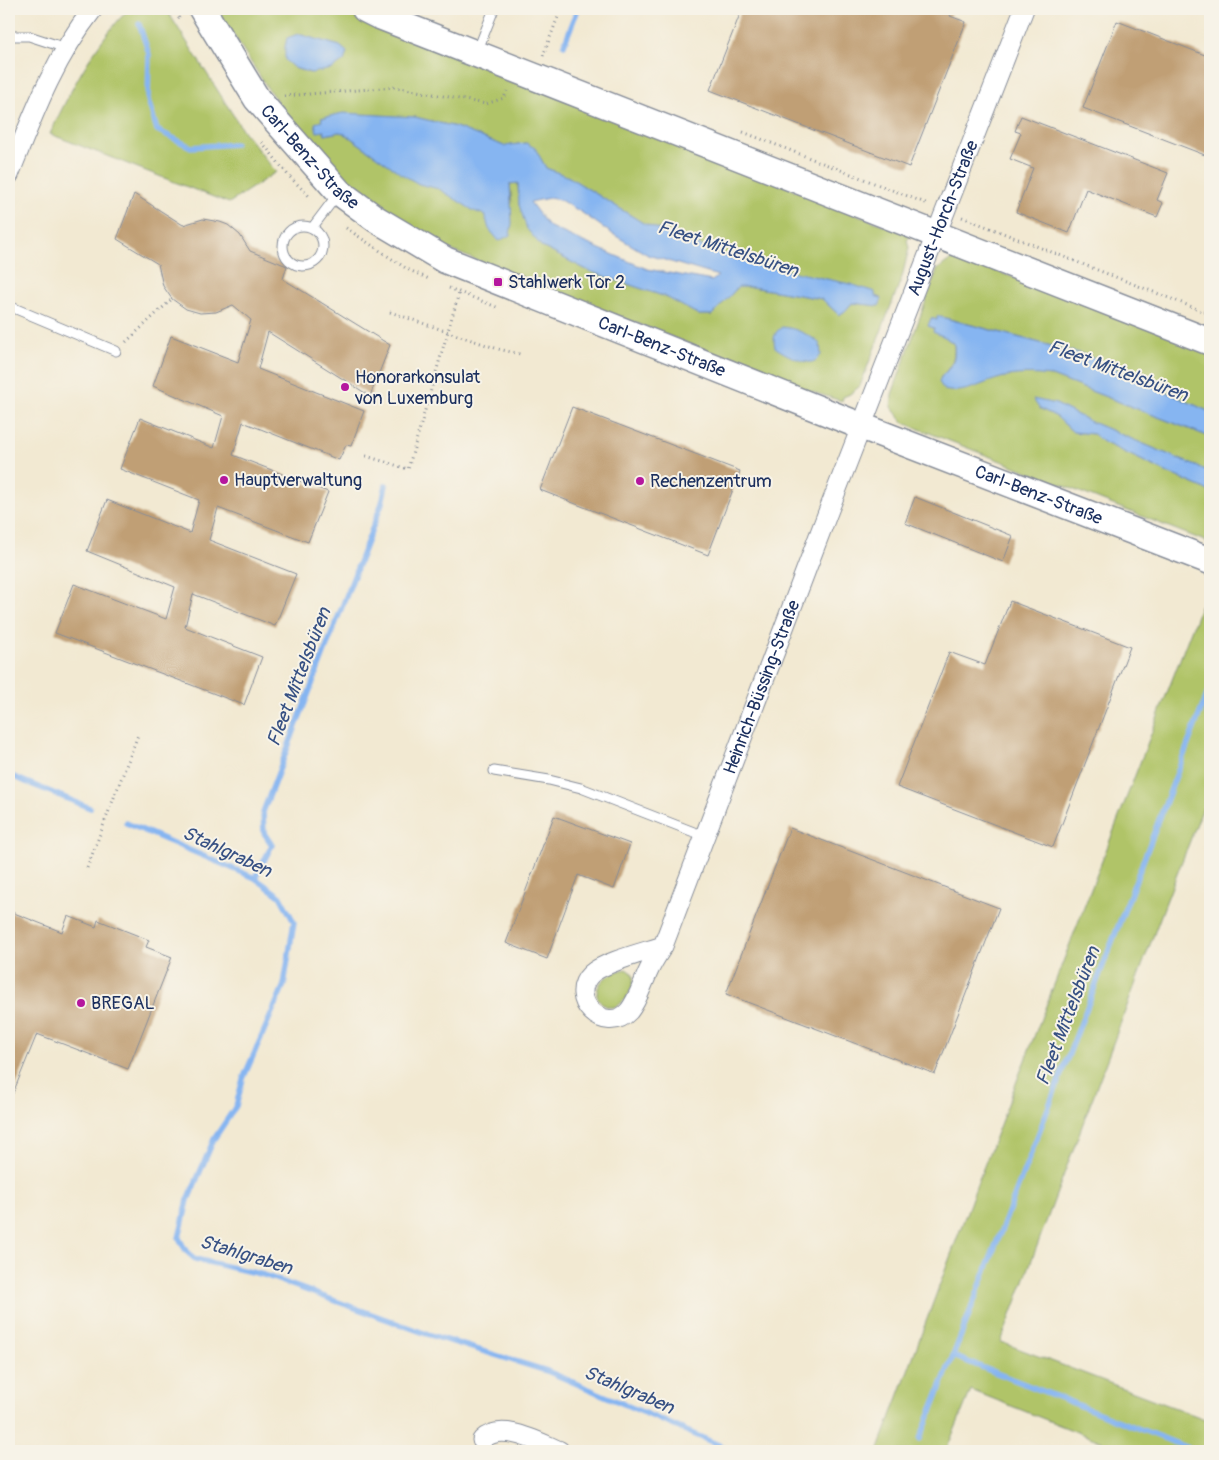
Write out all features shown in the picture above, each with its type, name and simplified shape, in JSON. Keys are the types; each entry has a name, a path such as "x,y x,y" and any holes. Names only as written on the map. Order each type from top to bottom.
{"street":[{"path":"9,175 42,92 66,48 93,9"},
{"path":"66,48 103,9"},
{"name":"Carl-Benz-Straße","path":"202,9 257,99 339,192 376,219 446,260 861,426 1210,561"},
{"path":"365,9 476,54 532,68 942,223 1210,342"},
{"name":"August-Horch-Straße","path":"861,426 942,223 1024,9"},
{"name":"Heinrich-Büssing-Straße","path":"663,946 861,426"},
{"path":"482,1440 488,1434 505,1431 560,1451"}],"lane":[{"path":"476,54 494,9"},
{"path":"9,36 29,36 66,48"},
{"path":"312,228 339,192"},
{"path":"299,227 312,228 321,238 322,250 320,256 316,261 304,266 291,262 284,252 284,239 293,229 299,227"},
{"path":"9,306 116,351"},
{"path":"494,771 549,780 581,788 704,836"}],"path":[{"path":"257,99 396,87 486,104 504,98 532,68 561,9"},
{"path":"532,68 535,51"},
{"path":"736,129 942,223 1210,314"},
{"path":"366,456 408,469 459,293"},
{"path":"116,351 172,299"},
{"path":"390,312 520,354"},
{"path":"87,868 138,735"}],"green space":[{"path":"129,9 166,9 244,132 276,172 229,203 50,134 66,100 94,52"},
{"path":"217,9 344,9 385,28 911,236 907,240 909,248 902,277 860,386 843,397 842,401 809,391 453,251 394,219 353,188 309,144 268,89","holes":["298,34 340,46 310,73 294,68","415,117 456,127 504,146 526,143 541,159 546,168 569,177 643,223 729,257 882,298 872,305 852,303 839,315 822,299 752,287 738,287 712,315 699,315 666,297 589,271 542,247 519,205 518,183 510,183 512,203 489,229 486,215 474,210 439,188 419,184 344,133 339,132 325,135 322,121"]},
{"path":"958,257 1210,350 1210,412 1086,355 938,316 938,320 928,326 934,328 934,332 954,344 954,355 951,363 940,378 998,378 1026,373 1052,376 1210,437 1210,472 1089,421 1056,404 1039,408 1057,417 1073,432 1094,434 1101,441 1210,492 1210,543 904,423 891,407 892,394 937,270 947,262"},
{"path":"1206,592 1210,594 1210,790 1001,1342 1210,1421 1210,1451 1125,1451 971,1390 946,1451 878,1451 979,1179"},
{"path":"626,969 633,974 631,989 627,996 616,1006 610,1007 603,1004 597,996 599,985 615,972"}],"water":[{"path":"298,34 340,46 347,52 344,61 332,69 311,73 294,68 285,60 285,47 287,38"},
{"path":"343,113 415,117 456,127 504,146 526,143 535,148 546,168 569,177 643,223 729,257 850,284 875,292 875,296 882,299 879,306 852,303 839,315 822,299 752,287 738,287 712,315 699,315 666,297 589,271 542,247 527,229 519,205 518,183 510,184 512,223 510,235 499,241 489,229 485,215 474,211 439,189 419,184 403,175 344,133 339,132 325,135 324,131 317,132 315,123 322,121 321,118","holes":["549,198 560,200 648,255 718,276 712,281 647,269 548,226 530,202"]},
{"path":"937,316 1086,355 1210,412 1210,437 1052,376 1017,375 997,379 964,390 944,390 939,382 952,363 954,344 945,337 933,332 934,328 928,326 931,318 937,320"},
{"path":"782,327 798,330 816,341 820,344 821,355 815,361 808,362 792,357 775,347 774,338 777,331"},
{"path":"1033,399 1056,404 1089,421 1210,472 1210,492 1101,441 1094,434 1073,432 1057,417 1039,408"}],"building":[{"path":"742,9 953,9 950,16 966,22 909,167 710,90"},
{"path":"1117,21 1210,57 1210,157 1083,108"},
{"path":"1021,116 1168,173 1157,200 1163,203 1157,217 1086,189 1069,233 1016,212 1033,168 1010,159 1021,133 1015,131"},
{"name":"Hauptverwaltung","path":"134,194 183,225 203,219 228,225 240,235 250,251 287,266 283,279 390,345 370,396 268,332 258,369 364,411 351,446 346,445 339,460 243,422 233,455 328,492 308,542 218,508 209,540 296,574 275,626 193,594 185,627 262,657 244,705 55,633 74,584 166,619 175,587 87,551 107,500 190,533 199,500 120,469 140,418 214,448 223,416 153,386 171,336 238,362 251,320 233,305 216,312 200,313 186,309 172,299 163,286 158,264 117,239"},
{"name":"Rechenzentrum","path":"572,407 740,471 708,555 540,490"},
{"path":"915,497 1013,536 1003,562 905,523"},
{"path":"1010,601 1130,647 1053,847 897,787 949,652 985,665"},
{"path":"554,816 630,844 614,889 578,875 547,959 506,943"},
{"path":"790,828 999,908 935,1074 726,994"},
{"name":"BREGAL","path":"9,911 62,932 68,916 96,927 98,920 149,940 146,947 172,957 128,1069 37,1034 9,1103"}],"waterway":[{"name":"Fleet Mittelsbüren","path":"564,45 578,9"},
{"name":"Fleet Mittelsbüren","path":"139,24 149,54 148,100 157,130 191,147 235,144"},
{"name":"Fleet Mittelsbüren","path":"255,878 272,845 264,833 263,812 382,503 386,485"},
{"name":"Fleet Mittelsbüren","path":"1196,1451 953,1356 1210,687"},
{"name":"Stahlgraben","path":"9,775 90,808"},
{"name":"Stahlgraben","path":"126,823 255,878 280,896 294,922 284,985 243,1079 236,1106 214,1139 188,1200 179,1238 186,1251 195,1259 264,1275 424,1333 547,1371 733,1451"},
{"name":"Fleet Mittelsbüren","path":"920,1439 953,1356"}],"place":[{"name":"Stahlwerk Tor 2","path":"498,282"},
{"name":"Honorarkonsulat von Luxemburg","path":"345,387"},
{"name":"Hauptverwaltung","path":"224,480"},
{"name":"Rechenzentrum","path":"640,481"},
{"name":"BREGAL","path":"81,1003"}]}
